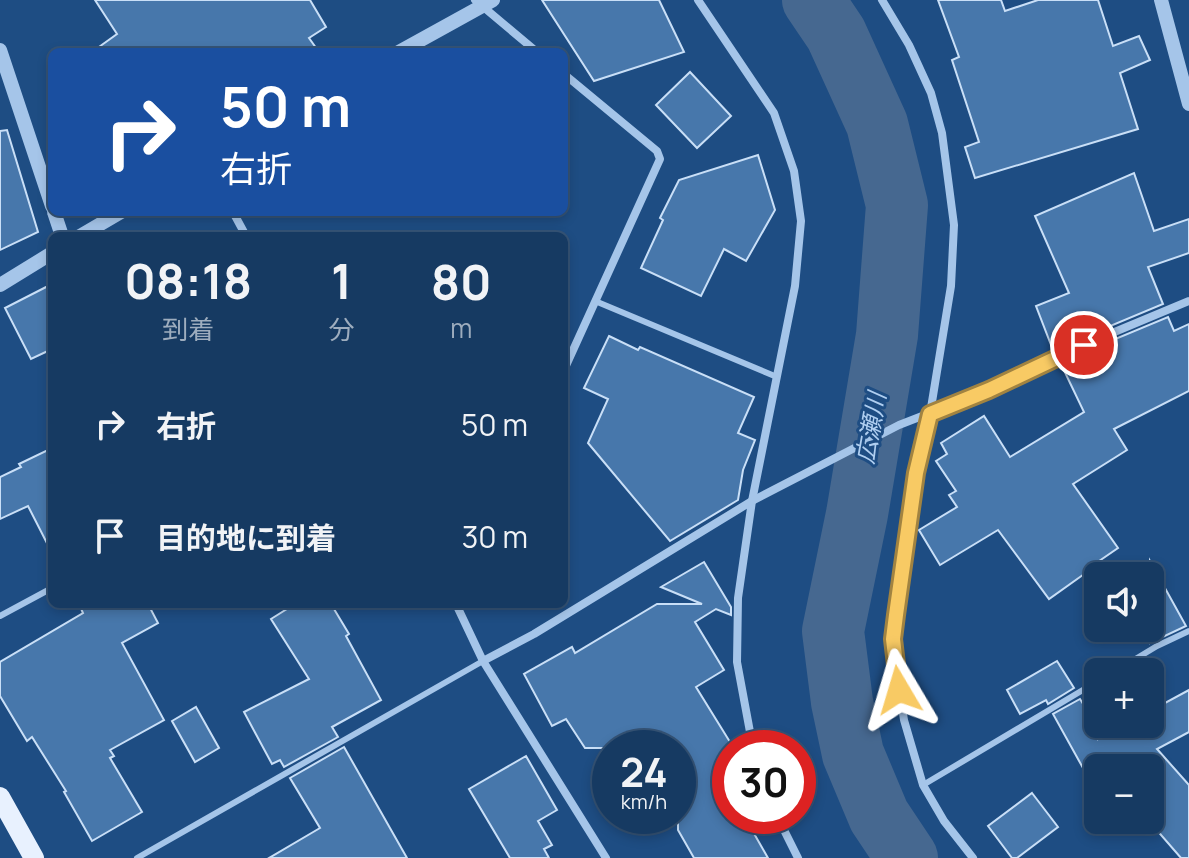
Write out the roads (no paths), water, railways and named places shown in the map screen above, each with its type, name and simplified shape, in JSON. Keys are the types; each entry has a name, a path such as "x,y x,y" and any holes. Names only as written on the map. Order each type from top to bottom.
{"main road":[{"path":"0,797 34,858"}],"street":[{"path":"698,0 774,113 794,171 801,221 795,286 752,501 738,598 737,662 750,730"},
{"path":"882,0 909,45 931,93 942,133 954,225 951,286 930,414 916,473 893,639 904,720 923,785 944,821 973,858"},
{"path":"1161,0 1189,104"},
{"path":"406,48 483,2 533,48"},
{"path":"0,50 48,194"},
{"path":"568,77 657,151 660,159 568,361"},
{"path":"87,232 114,216"},
{"path":"0,285 48,255"},
{"path":"483,661 534,634 752,501 899,425 989,390 1057,356 1189,301"},
{"path":"458,608 483,661 606,858"},
{"path":"786,834 798,858"}],"lane":[{"path":"595,301 777,377"},
{"path":"0,616 48,590"},
{"path":"1137,658 1189,631"},
{"path":"137,858 483,661"},
{"path":"923,785 1084,689"}],"waterway":[{"name":"広瀬川","path":"813,0 836,34 877,124 897,205 887,335 857,514 833,631 842,702 853,754 879,816 907,858"}]}
